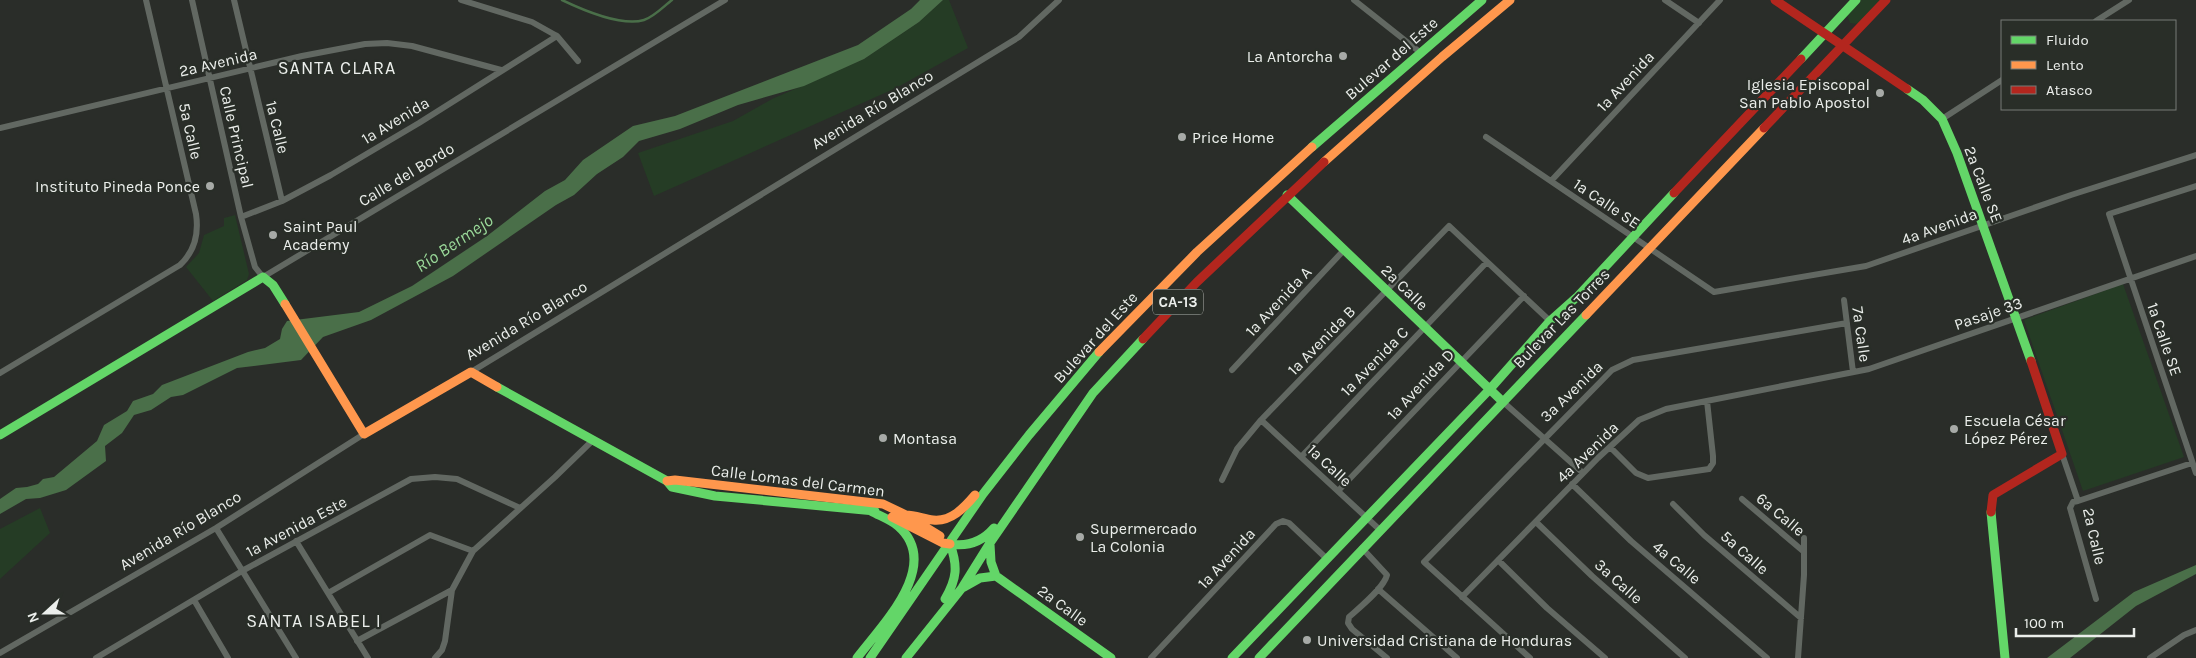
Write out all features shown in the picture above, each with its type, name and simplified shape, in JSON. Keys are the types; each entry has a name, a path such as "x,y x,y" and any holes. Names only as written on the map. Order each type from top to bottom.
{"main road":[{"name":"Bulevar del Este","path":"870,658 983,494 1029,435 1107,343 1196,252 1347,116 1482,0"},
{"name":"Bulevar del Este","path":"906,658 962,588 990,543 1093,393 1170,310 1287,195 1442,57 1510,0"},
{"name":"2a Calle SE","path":"1775,0 1923,100 1942,120 1958,153 1984,224 2062,454"},
{"name":"Bulevar Las Torres","path":"1232,658 1490,389 1550,321 1578,296 1856,0"},
{"name":"Bulevar Las Torres","path":"1259,658 1886,0"},
{"name":"2a Calle","path":"1287,195 1502,401"},
{"path":"906,515 939,520 951,516 962,509 992,475 1034,420 1093,352 1160,282 1196,252"},
{"path":"263,277 273,285 364,434"},
{"name":"Calle del Bordo","path":"0,435 263,277"},
{"name":"Avenida Río Blanco","path":"364,434 471,372"},
{"name":"Calle Lomas del Carmen","path":"471,372 668,482 672,487 715,496 881,512 942,543 950,544"},
{"path":"914,647 947,597 957,573 955,557 950,544 968,545 990,534 1053,444 1079,413"},
{"path":"2005,658 1990,514 1993,496 2062,454"},
{"name":"Calle Lomas del Carmen","path":"668,482 675,480 883,504 906,515 946,539 950,544"},
{"path":"857,658 907,590 914,576 916,566 916,555 904,532 887,518 871,511"},
{"path":"962,588 980,578 996,576 991,562 990,543"},
{"path":"916,566 926,558 936,556 946,559 955,566 957,573"},
{"name":"2a Calle","path":"996,576 1111,658"}],"street":[{"name":"5a Calle","path":"0,373 180,265 187,259 195,244 198,226 146,0"},
{"name":"Calle Principal","path":"192,0 241,217 255,267 263,277"},
{"name":"1a Calle","path":"234,0 282,201"},
{"path":"461,0 532,22 557,36 578,61"},
{"name":"Calle del Bordo","path":"263,277 725,0"},
{"name":"Avenida Río Blanco","path":"471,372 1019,37 1059,0"},
{"path":"1354,0 1420,53"},
{"path":"1666,0 1699,23"},
{"name":"1a Avenida","path":"1551,181 1720,0"},
{"path":"2098,20 2130,0"},
{"name":"1a Avenida","path":"241,217 282,201 419,123 557,36"},
{"name":"2a Avenida","path":"0,128 350,46 387,43 412,46 501,70"},
{"path":"1942,120 2001,81"},
{"name":"1a Calle SE","path":"1486,137 1714,292"},
{"name":"4a Avenida","path":"1714,292 1866,266 1984,224 2196,155"},
{"name":"1a Calle SE","path":"2196,186 2109,214 2196,473"},
{"name":"1a Avenida B","path":"1222,480 1237,449 1261,420 1449,226 1488,262"},
{"name":"1a Avenida A","path":"1232,370 1344,250"},
{"name":"Pasaje 33","path":"1854,372 1869,369 2196,256"},
{"path":"1488,262 1550,321"},
{"name":"1a Avenida C","path":"1301,457 1488,262"},
{"name":"1a Avenida D","path":"1338,491 1524,296"},
{"name":"7a Calle","path":"1844,300 1854,372"},
{"name":"3a Avenida","path":"1462,597 1424,562 1612,370 1627,362 1847,323"},
{"name":"4a Avenida","path":"1462,597 1572,484 1639,420 1666,408 1854,372"},
{"path":"1502,401 1583,474"},
{"path":"1610,447 1636,473 1648,478 1709,469 1713,463 1713,456 1707,401"},
{"name":"1a Calle","path":"1261,420 1380,530"},
{"name":"Avenida Río Blanco","path":"0,653 216,528 364,434"},
{"path":"435,658 442,650 445,641 452,590 473,551 592,441"},
{"name":"2a Calle","path":"2062,454 2078,501 2073,502 2070,508 2096,599"},
{"path":"2078,501 2192,463"},
{"name":"1a Avenida Este","path":"96,658 242,571 411,480 435,476 457,479 520,508"},
{"name":"4a Calle","path":"1572,484 1631,541 1767,658"},
{"name":"6a Calle","path":"1742,499 1803,551"},
{"name":"5a Calle","path":"1673,504 1704,534 1801,618"},
{"name":"1a Avenida","path":"1151,658 1276,524 1283,521 1290,523 1327,559"},
{"name":"3a Calle","path":"1536,522 1592,576 1685,658"},
{"path":"216,528 296,658"},
{"path":"328,593 430,535 473,551"},
{"path":"1798,658 1804,575 1804,538"},
{"path":"296,541 368,658"},
{"path":"1362,548 1387,575 1386,580 1349,617 1348,623 1352,629 1387,658"},
{"path":"1498,560 1548,608 1605,658"},
{"path":"1378,588 1456,658"},
{"path":"357,641 452,590"},
{"path":"1462,597 1530,658"},
{"path":"194,600 226,657"},
{"path":"2150,658 2184,635 2196,630"}],"shaded area":[{"path":"920,0 943,0 919,22 864,59 804,86 738,105 680,129 639,141 623,157 597,174 574,195 556,205 453,276 371,320 323,337 301,360 237,368 183,395 171,397 151,410 134,415 122,433 105,446 106,461 66,490 40,498 26,499 0,514 0,499 16,488 38,484 43,479 54,477 97,441 104,425 127,411 133,401 153,394 162,385 248,352 265,348 280,339 282,329 287,321 359,312 412,286 487,236 545,191 565,180 583,160 633,126 675,116 858,45 911,9"},
{"path":"943,0 949,0 968,48 896,88 654,196 638,153 733,121 772,99 864,59 919,22"},
{"path":"1861,0 1880,0 1858,24 1850,23 1847,15"},
{"path":"235,215 249,274 247,280 213,301 186,267 199,253 204,235 224,226 224,218"},
{"path":"2123,284 2184,457 2083,491 2024,320"},
{"path":"40,508 50,533 0,579 0,529"},
{"path":"2196,565 2196,574 2136,606 2070,658 2047,658 2134,592"}],"waterway":[{"path":"562,0 602,16 635,22 651,16 672,0"}],"traffic: fast":[{"path":"1312,147 1482,0"},
{"path":"1801,59 1856,0"},
{"path":"1907,89 1923,100 1942,119 1957,153 2031,361"},
{"path":"1232,658 1490,389 1550,321 1578,296 1674,193"},
{"path":"1287,195 1502,401"},
{"path":"0,435 263,277 273,285 285,304"},
{"path":"1259,658 1586,315"},
{"path":"906,658 962,588 990,543 1093,393 1143,339"},
{"path":"870,658 983,494 1029,435 1099,352"},
{"path":"497,387 667,481 672,487 715,496 875,511"},
{"path":"857,658 893,612 904,594 911,576 914,558 910,542 898,526 871,511"},
{"path":"1991,512 2005,658"},
{"path":"950,544 969,544 985,537 994,528"},
{"path":"945,599 952,585 955,572 950,544"},
{"path":"990,544 991,562 996,576 1111,658"},
{"path":"964,587 980,578 996,576"}],"traffic: slow":[{"path":"1324,162 1442,57 1510,0"},
{"path":"1586,315 1764,128"},
{"path":"1099,352 1197,252 1312,147"},
{"path":"285,304 364,434 471,372 497,387"},
{"path":"667,481 675,480 883,504 906,515 940,536"},
{"path":"906,515 933,520 946,519 962,509 975,495"},
{"path":"892,517 943,543 950,544"}],"traffic: jam":[{"path":"1775,0 1907,89"},
{"path":"1764,128 1886,0"},
{"path":"1674,193 1801,59"},
{"path":"1143,339 1197,282 1324,162"},
{"path":"1991,512 1993,495 2062,454 2031,361"}],"place":[{"name":"La Antorcha","path":"1343,56"},
{"name":"Iglesia Episcopal San Pablo Apostol","path":"1880,93"},
{"name":"Price Home","path":"1182,137"},
{"name":"Instituto Pineda Ponce","path":"210,186"},
{"name":"Saint Paul Academy","path":"273,235"},
{"name":"Escuela César López Pérez","path":"1954,429"},
{"name":"Montasa","path":"883,438"},
{"name":"Supermercado La Colonia","path":"1080,537"},
{"name":"Universidad Cristiana de Honduras","path":"1307,640"}],"district":[{"name":"SANTA CLARA","path":"337,68"},
{"name":"SANTA ISABEL I","path":"314,621"}],"water label":[{"name":"Río Bermejo","path":"454,243"}]}
